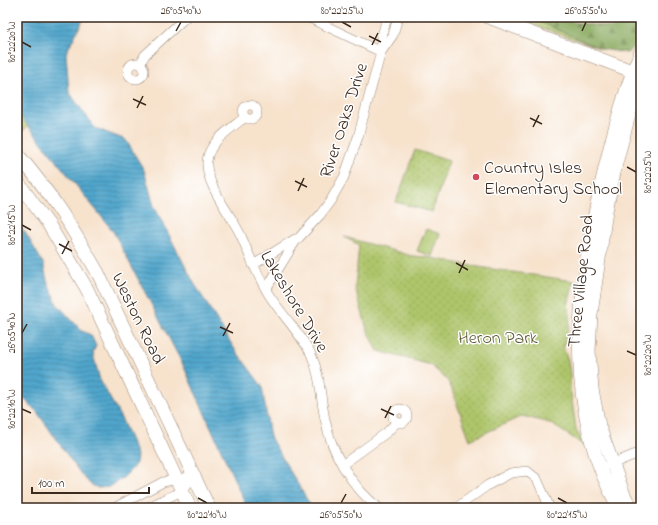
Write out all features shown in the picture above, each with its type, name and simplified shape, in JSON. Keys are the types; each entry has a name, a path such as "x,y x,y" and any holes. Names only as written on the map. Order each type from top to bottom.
{"main road":[{"path":"488,17 638,75"},
{"name":"Three Village Road","path":"631,508 589,432 582,392 579,351 580,314 586,267 606,161 619,113 638,75 641,51"},
{"name":"Weston Road","path":"17,154 59,209 80,241 98,274 209,508"},
{"name":"Weston Road","path":"17,181 49,225 87,289 190,508"},
{"name":"Three Village Road","path":"607,466 619,508"}],"street":[{"path":"140,64 145,55 186,17"},
{"path":"307,17 381,52"},
{"name":"River Oaks Drive","path":"266,289 289,250 302,233 320,215 331,200 344,177 358,137 381,52 381,40 387,17"},
{"name":"River Oaks Drive","path":"381,52 393,35 398,17"},
{"name":"Lakeshore Drive","path":"246,117 221,136 212,146 207,161 210,179 220,200 241,235 253,265 266,289 311,354 319,375 324,420 332,443 342,464 353,482 372,503 379,508"},
{"name":"River Oaks Drive","path":"253,265 279,250 302,233"},
{"path":"342,464 386,433 397,422"},
{"path":"607,466 641,452"},
{"path":"456,508 488,485 511,473 527,471 537,479 550,508"},
{"path":"146,508 194,476"},
{"path":"114,508 163,482 179,485"}],"green space":[{"path":"511,17 529,17 602,49"},
{"path":"529,17 561,17 567,21 615,28 634,17 641,17 641,28 635,45 627,53 602,49"},
{"path":"17,111 29,125 17,136"},
{"path":"415,150 449,161 432,212 396,202"},
{"path":"426,229 440,234 432,256 417,251"},
{"name":"Heron Park","path":"344,237 412,256 427,257 472,266 574,281 568,305 570,314 569,327 563,347 568,360 576,429 584,445 550,423 522,416 470,440 449,382 431,365 378,351 367,329 355,287 359,245"}],"water":[{"path":"17,17 87,17 83,20 66,53 69,92 95,128 126,140 144,170 154,206 194,283 234,348 262,386 270,437 312,508 247,508 183,365 113,231 17,112"},
{"path":"17,223 25,232 43,263 47,280 57,304 82,331 91,335 96,346 93,352 100,380 122,420 137,455 136,463 131,470 124,477 109,487 98,488 90,484 80,473 37,412 17,392"}],"place":[{"name":"Country Isles Elementary School","path":"476,177"}]}
